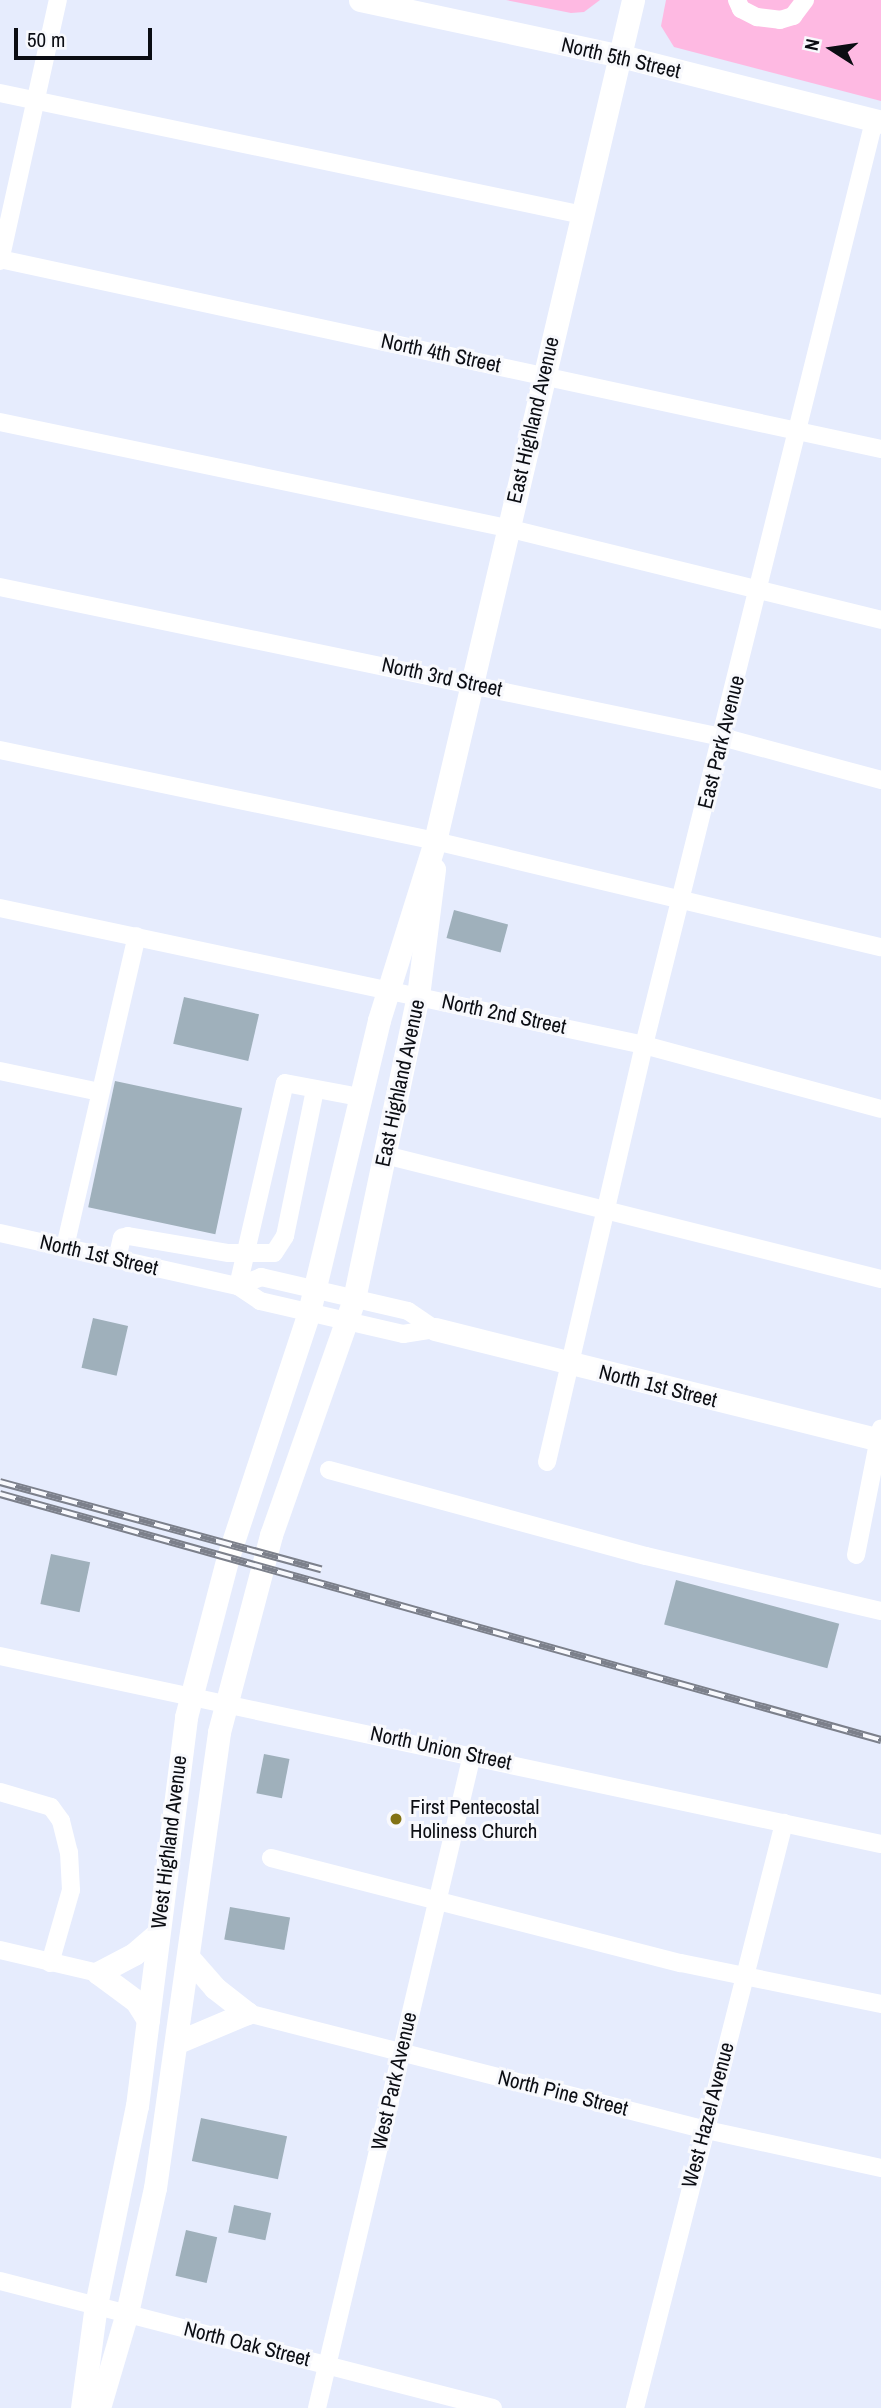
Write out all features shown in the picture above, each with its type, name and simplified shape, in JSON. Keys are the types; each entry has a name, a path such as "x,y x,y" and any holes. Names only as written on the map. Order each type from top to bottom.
{"main road":[{"name":"North 5th Street","path":"360,0 621,56 878,122"},
{"name":"East Highland Avenue","path":"314,1290 387,989 435,841 632,0"},
{"name":"East Highland Avenue","path":"346,1321 354,1299 418,996 431,915 435,841"},
{"name":"West Highland Avenue","path":"82,2408 96,2305 137,2106 177,1770 197,1671 228,1558 314,1290"},
{"name":"West Highland Avenue","path":"99,2408 127,2313 155,2188 178,2042 209,1786 233,1670 275,1522 346,1321"},
{"name":"North 1st Street","path":"435,1329 568,1364 880,1436"},
{"path":"148,2020 136,2001 98,1973 158,1934"},
{"path":"178,2042 247,2013 215,1988 188,1957"}],"street":[{"path":"0,260 58,0"},
{"path":"737,0 741,9 757,17 780,20 793,16 804,0"},
{"path":"0,93 583,215"},
{"name":"East Park Avenue","path":"568,1364 644,1045 878,122"},
{"name":"North 4th Street","path":"0,260 799,428 881,449"},
{"path":"0,422 507,528 881,620"},
{"name":"North 3rd Street","path":"0,587 722,737 881,780"},
{"path":"0,750 435,841 680,903 881,947"},
{"name":"North 2nd Street","path":"0,908 644,1045 881,1109"},
{"path":"65,1247 137,936"},
{"path":"0,1071 100,1092"},
{"path":"238,1286 285,1083 359,1097"},
{"path":"117,1259 122,1238 128,1236 266,1256 282,1245 315,1090"},
{"path":"385,1155 881,1279"},
{"name":"North 1st Street","path":"0,1233 238,1286 260,1301 403,1334 435,1329"},
{"name":"North 1st Street","path":"238,1286 261,1277 408,1311 435,1329"},
{"path":"547,1462 568,1364"},
{"path":"856,1555 880,1436"},
{"path":"329,1470 646,1556 881,1611"},
{"name":"North Union Street","path":"0,1656 881,1844"},
{"name":"West Park Avenue","path":"317,2408 472,1755"},
{"path":"0,1792 51,1807 61,1821 69,1852 71,1890 50,1963"},
{"name":"West Hazel Avenue","path":"635,2408 702,2129 748,1974 784,1823"},
{"path":"271,1858 681,1963 748,1974 881,2004"},
{"path":"0,1950 98,1973"},
{"name":"North Pine Street","path":"247,2013 702,2129 881,2168"},
{"name":"North Oak Street","path":"0,2281 493,2408"}],"shaded area":[{"path":"506,0 600,0 584,12 571,13"},
{"path":"666,0 881,0 881,101 674,47 661,26"}],"building":[{"path":"454,910 508,924 501,953 446,938"},
{"path":"184,997 259,1014 248,1061 173,1044"},
{"path":"115,1081 242,1108 215,1234 88,1207"},
{"path":"93,1318 128,1326 117,1376 82,1368"},
{"path":"51,1554 90,1562 80,1612 40,1604"},
{"path":"676,1580 839,1624 827,1668 664,1624"},
{"path":"264,1754 290,1759 282,1798 256,1793"},
{"path":"230,1907 290,1918 284,1950 224,1939"},
{"path":"201,2118 287,2136 278,2179 192,2161"},
{"path":"234,2205 271,2213 265,2240 228,2232"},
{"path":"186,2230 217,2237 207,2283 175,2276"}],"railway":[{"path":"0,1482 321,1569"},
{"path":"0,1494 881,1740"}],"place":[{"name":"First Pentecostal Holiness Church","path":"396,1819"}]}
